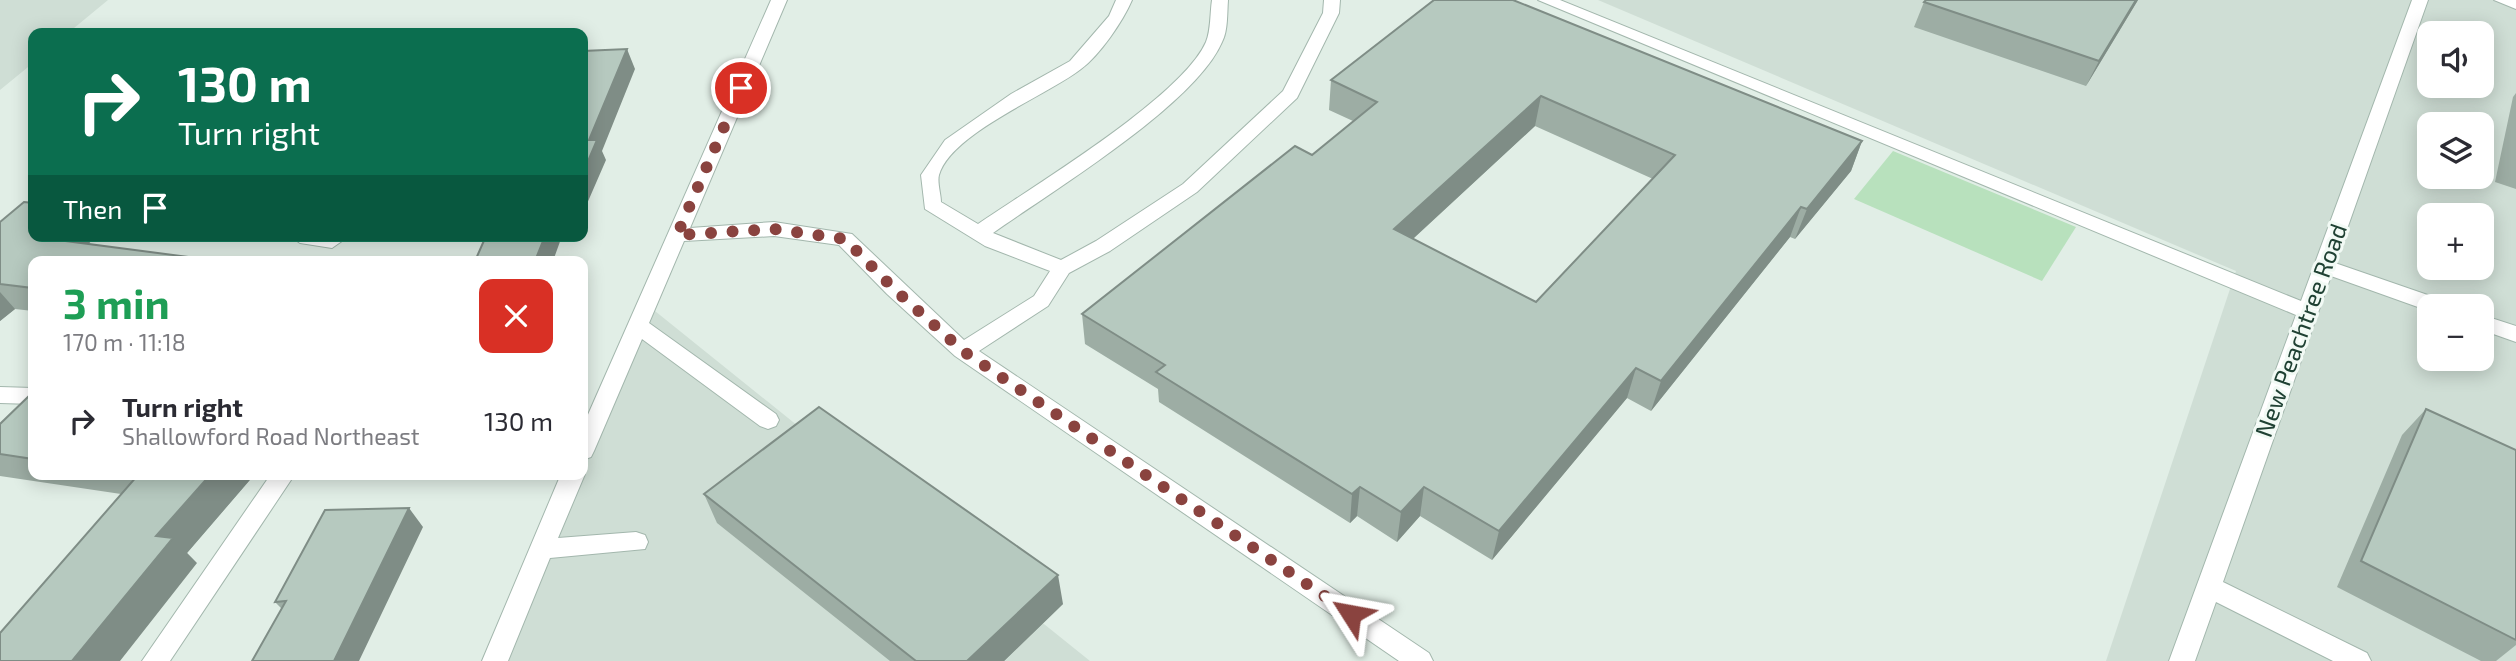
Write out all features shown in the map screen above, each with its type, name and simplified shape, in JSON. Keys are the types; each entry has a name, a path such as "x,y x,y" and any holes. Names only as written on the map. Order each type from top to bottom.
{"street":[{"path":"588,440 779,0"},
{"path":"1062,268 979,233 932,205 930,176 951,144 1017,98 1076,65 1117,17 1124,0"},
{"path":"979,233 1114,139 1192,78 1215,41 1220,0"},
{"path":"963,351 1041,301 1062,268 1103,246 1190,188 1291,93 1331,13 1332,0"},
{"path":"1546,0 2307,311"},
{"name":"New Peachtree Road","path":"2182,661 2420,0"},
{"path":"2502,0 2516,4"},
{"path":"677,235 774,229 845,239 894,289 963,351 1420,661"},
{"path":"2323,266 2417,299"},
{"path":"638,325 768,420"},
{"path":"2494,326 2516,334"},
{"path":"0,395 28,396"},
{"path":"155,661 280,480"},
{"path":"495,661 570,480"},
{"path":"540,549 636,542"},
{"path":"2207,586 2358,661"}],"shaded area":[{"path":"0,0 108,0 74,28 28,28 28,67 0,90"},
{"path":"1598,0 2516,0 2516,661 2106,661 2236,271"},
{"path":"650,307 1090,661 489,661 580,480 588,480 588,444"}],"green space":[{"path":"1893,151 2076,227 2042,281 1854,199"}],"building":[{"path":"1434,0 1513,0 1862,141 1807,209 1801,207 1661,381 1636,368 1499,531 1424,487 1401,512 1360,487 1352,494 1156,372 1165,365 1082,314 1295,146 1312,155 1377,102 1331,80","holes":["1541,96 1675,155 1536,302 1394,229"]},
{"path":"2136,0 2099,61 1924,2"},
{"path":"627,49 589,140 597,140 588,161 588,51"},
{"path":"24,202 28,202 28,242 74,242 181,256 28,256 28,287 0,284 0,222"},
{"path":"483,242 543,242 537,256 477,256"},
{"path":"28,397 28,458 0,454 0,424"},
{"path":"819,407 1058,575 967,661 916,661 704,494"},
{"path":"2426,409 2516,450 2516,640 2361,561"},
{"path":"134,480 206,480 156,536 173,538 72,661 0,661 0,633"},
{"path":"409,508 334,661 252,661 286,601 275,602 325,510"}],"route":[{"path":"741,88 677,235 774,229 845,239 894,289 963,351 1351,614"}]}
